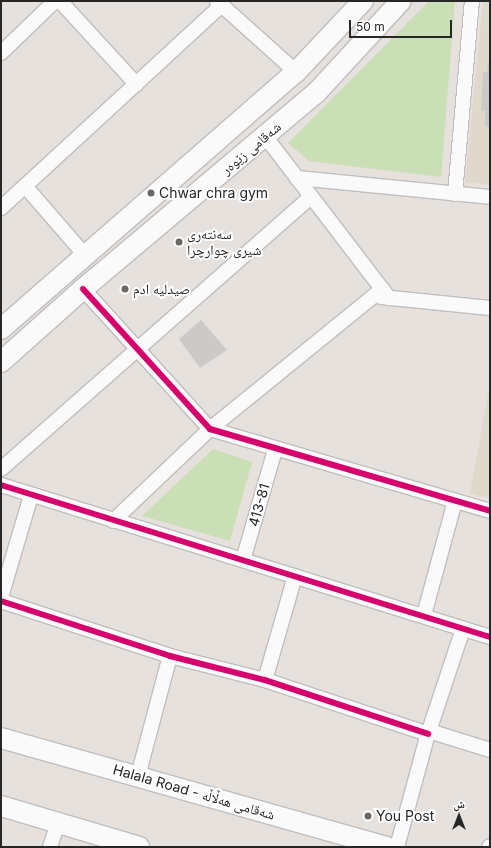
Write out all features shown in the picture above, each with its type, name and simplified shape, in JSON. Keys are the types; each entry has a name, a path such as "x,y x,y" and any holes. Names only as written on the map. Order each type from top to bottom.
{"main road":[{"name":"شەقامی زێوەر","path":"1,330 84,254 296,72 363,1"},
{"name":"شەقامی زێوەر","path":"1,362 83,289 316,93 401,1"},
{"name":"Halala Road - شەقامی هەڵاڵە","path":"1,738 387,847"},
{"path":"1,806 139,847"}],"street":[{"path":"1,53 55,1"},
{"path":"60,1 136,84"},
{"path":"455,194 472,1"},
{"path":"1,208 136,84 219,3 296,72"},
{"path":"265,136 381,294"},
{"path":"297,178 490,197"},
{"path":"26,186 84,254"},
{"path":"1,469 311,197"},
{"path":"83,289 139,348 210,429 275,450 490,511"},
{"path":"112,521 210,429 381,294 490,308"},
{"name":"413-81","path":"243,560 275,450"},
{"path":"1,485 31,496 424,615 490,637"},
{"path":"1,597 31,496"},
{"path":"424,615 455,501"},
{"path":"265,680 295,576"},
{"path":"1,601 170,656 265,680 429,733 490,750"},
{"path":"397,847 429,733 463,629"},
{"path":"138,776 170,656"},
{"path":"50,847 58,823"}],"shaded area":[{"path":"483,1 490,1 490,185 465,182"},
{"path":"490,383 490,499 470,493"}],"green space":[{"path":"429,1 455,1 441,177 309,161 288,143"},
{"path":"213,449 252,462 230,541 142,516"}],"building":[{"path":"488,62 490,62 490,127 485,126 485,111 481,111 483,72 487,72"},
{"path":"201,320 227,350 200,368 179,339"}],"cycle path":[{"path":"83,289 210,429 490,511"},
{"path":"1,485 490,637"},
{"path":"1,601 170,656 265,680 428,734"}],"place":[{"name":"Chwar chra gym","path":"151,193"},
{"name":"سەنتەری شیری چوارچرا","path":"179,242"},
{"name":"صیدلیە ادم","path":"125,289"},
{"name":"You Post","path":"368,816"}]}
